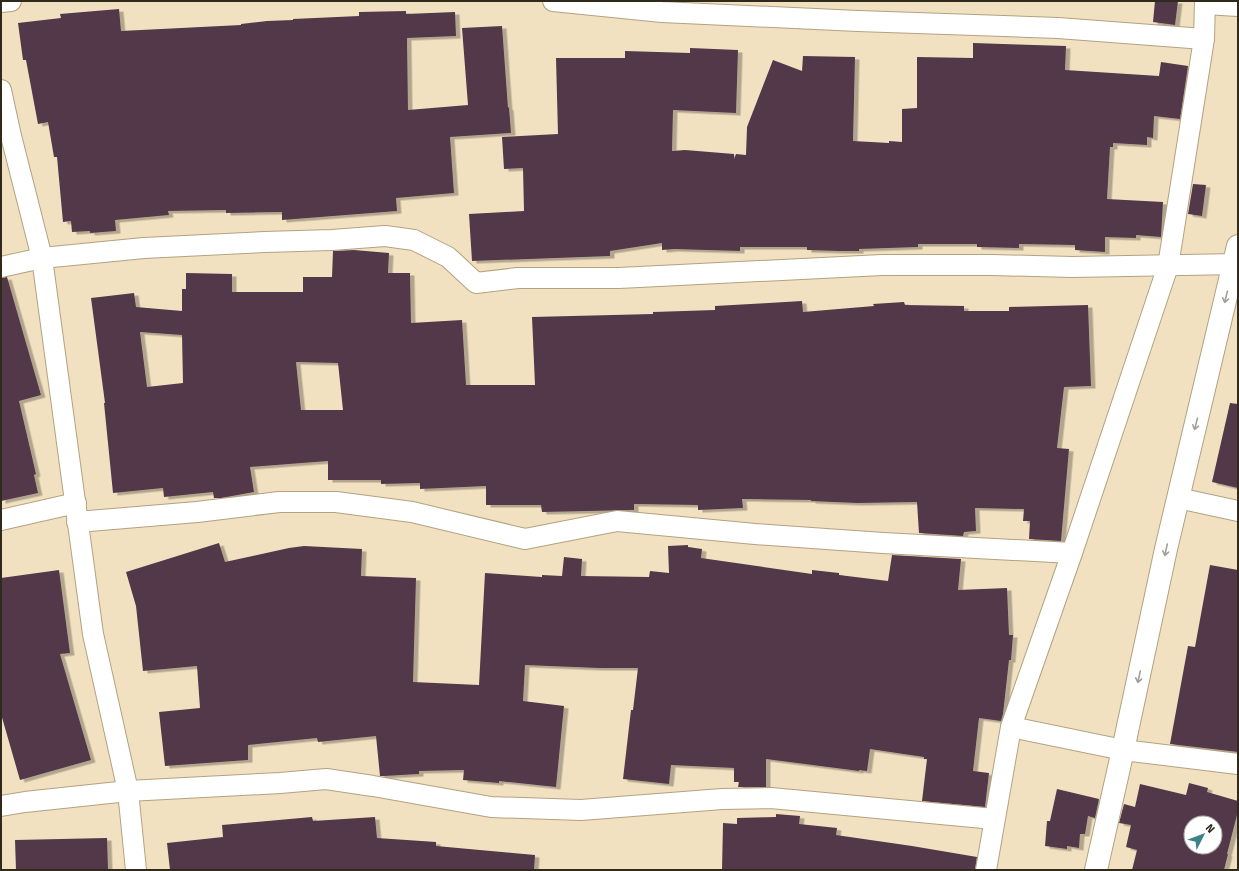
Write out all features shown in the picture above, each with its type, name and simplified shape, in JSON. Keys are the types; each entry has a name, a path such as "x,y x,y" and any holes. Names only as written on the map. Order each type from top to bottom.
{"main road":[{"path":"1096,870 1178,498 1237,258"}],"street":[{"path":"1,2 11,1"},
{"path":"553,1 662,12 1058,28 1204,39"},
{"path":"986,870 1011,727 1072,553 1168,266 1204,39 1205,2 1238,6"},
{"path":"1,90 42,258 93,634 128,791 136,870"},
{"path":"1,267 42,258 144,248 332,240 385,236 414,240 448,257 476,283 518,278 619,278 882,265 1072,267 1168,266 1237,258"},
{"path":"1178,498 1238,511"},
{"path":"1,520 76,513 197,512 279,502 336,502 412,512 525,539 617,521 755,534 1072,553"},
{"path":"1011,727 1123,750 1238,764"},
{"path":"1,806 128,791 280,783 326,779 491,807 581,810 722,799 771,798 994,819"}],"building":[{"path":"1155,1 1178,1 1175,25 1153,22"},
{"path":"119,9 121,31 241,25 293,19 359,16 359,12 406,11 406,14 455,12 456,36 407,38 408,110 468,105 462,28 502,26 511,133 450,137 454,193 396,198 397,211 282,220 282,212 226,213 226,210 168,211 169,215 115,220 116,231 90,233 90,231 72,232 71,221 63,222 57,157 54,157 48,122 38,124 26,60 23,60 18,23 61,18 60,14"},
{"path":"973,43 1066,46 1065,70 1159,76 1161,62 1188,66 1180,119 1154,116 1153,138 1147,137 1147,145 1113,143 1113,147 1110,147 1107,199 1163,202 1161,237 1136,235 1136,238 1105,237 1105,252 1075,250 1075,245 1019,244 1019,248 977,247 977,244 918,244 918,247 859,249 859,251 807,250 807,247 740,247 740,251 662,250 662,243 610,251 610,256 472,261 469,214 524,211 523,168 504,169 502,137 558,134 556,58 625,58 625,51 690,53 690,48 738,50 736,113 673,110 672,151 685,150 734,154 734,159 736,154 746,155 747,127 773,60 802,71 803,56 855,57 853,141 889,143 889,141 902,142 902,109 917,108 917,57 973,58"},
{"path":"1193,184 1206,185 1202,216 1188,214"},
{"path":"354,250 389,253 388,273 410,273 411,323 462,320 466,385 535,385 532,317 653,314 653,312 715,310 715,306 802,301 803,312 904,302 905,305 964,306 964,311 1009,311 1009,307 1088,305 1091,386 1064,387 1057,448 1069,449 1061,541 1029,539 1030,521 1023,521 1024,509 975,508 976,531 964,532 963,536 919,533 917,502 857,503 811,500 742,499 743,508 698,510 698,505 634,504 634,510 542,512 541,505 486,505 486,486 420,489 420,483 381,484 381,480 328,480 328,461 250,467 254,492 221,498 214,498 213,492 164,497 163,488 113,493 105,403 91,298 134,293 136,307 182,311 182,289 186,289 186,273 232,274 232,292 303,292 303,277 332,277 333,251","holes":["140,332 182,335 183,383 147,387","296,362 338,363 343,410 301,410"]},
{"path":"7,277 41,395 19,401 36,474 34,475 38,493 1,501 1,278"},
{"path":"1230,403 1238,404 1238,488 1212,482"},
{"path":"219,543 225,562 304,546 362,549 361,576 416,578 413,682 479,685 485,573 542,577 542,575 562,576 564,557 582,559 581,576 649,577 650,571 669,573 668,546 688,545 688,547 702,549 701,558 812,574 812,570 888,581 892,555 961,559 958,590 1007,588 1009,635 1013,635 1011,660 1009,660 1001,721 979,718 973,771 989,773 985,807 922,801 927,759 924,759 924,757 870,749 867,771 766,759 766,787 738,787 739,782 734,782 734,768 671,765 669,784 623,779 631,710 633,710 638,668 525,665 523,701 564,706 556,787 499,781 499,783 463,780 464,770 419,771 419,774 380,776 376,736 318,742 317,738 248,745 248,760 165,766 159,712 200,708 197,666 143,671 136,606 126,572"},
{"path":"1210,565 1238,570 1238,752 1170,744 1188,646 1195,647"},
{"path":"59,570 70,653 60,654 91,760 20,780 1,714 1,578"},
{"path":"1189,783 1208,788 1207,792 1238,801 1238,811 1224,870 1132,870 1137,850 1126,847 1131,825 1119,823 1124,804 1135,807 1140,784 1186,795"},
{"path":"1057,789 1099,799 1095,818 1088,816 1085,834 1080,834 1079,848 1067,846 1067,849 1045,846 1047,821 1050,821"},
{"path":"776,814 800,816 799,824 837,828 836,835 977,857 975,870 722,870 723,823 737,824 737,818 776,817"},
{"path":"312,817 313,821 375,817 377,838 436,842 436,846 535,855 534,870 170,870 167,843 223,837 222,825"},
{"path":"107,838 108,870 16,870 15,840"}]}
